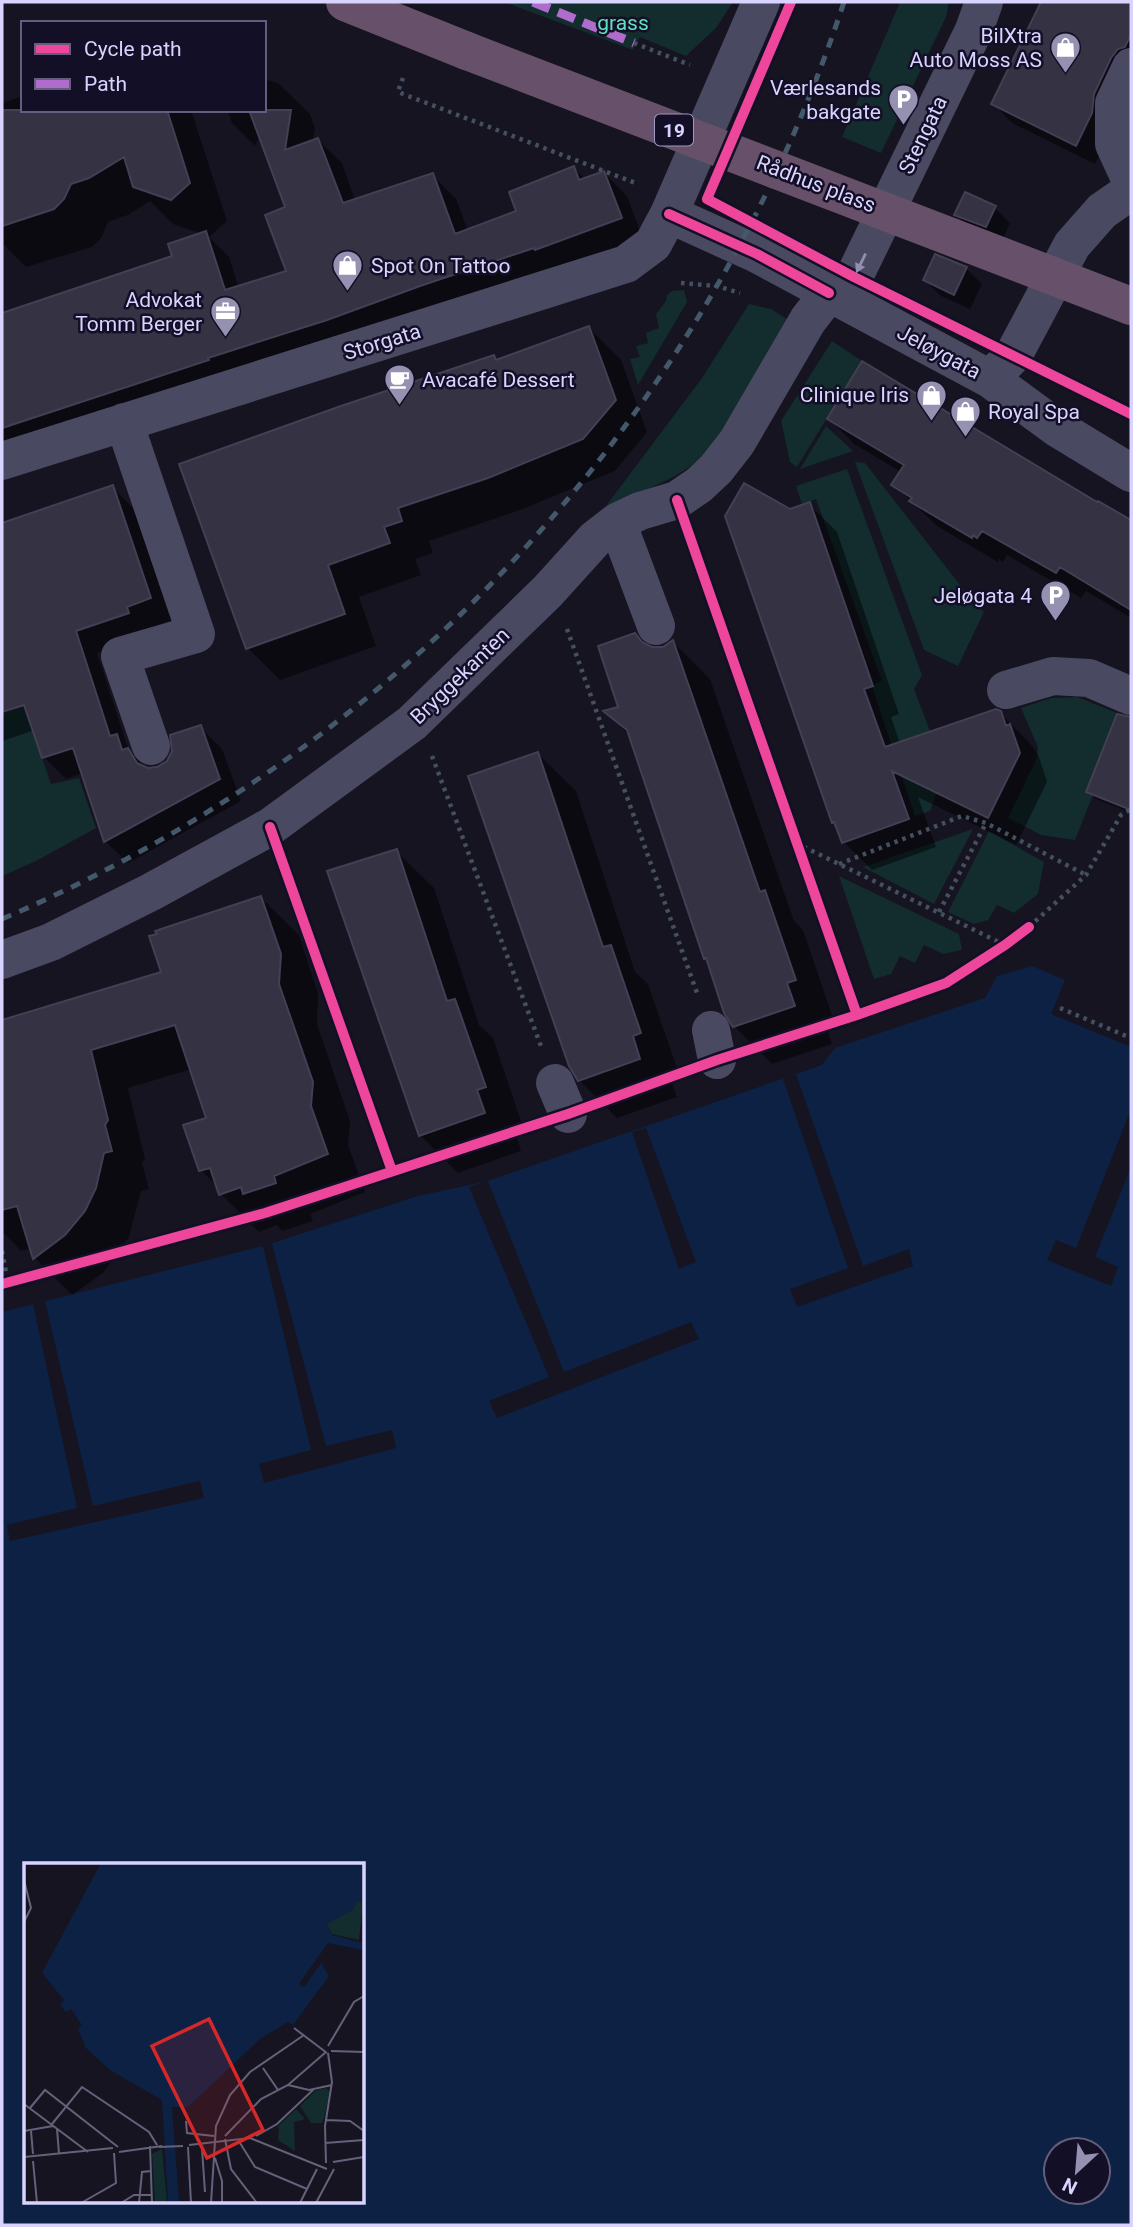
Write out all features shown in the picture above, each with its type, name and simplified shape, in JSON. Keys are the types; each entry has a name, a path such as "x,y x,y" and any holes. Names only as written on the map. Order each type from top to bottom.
{"highway":[{"name":"Rådhus plass","path":"345,2 1131,306"}],"street":[{"name":"Storgata","path":"2,461 626,264 653,244 657,200 761,2"},
{"name":"Stengata","path":"829,293 854,277 968,42 984,2"},
{"path":"1131,67 1114,103 1114,144 1131,181"},
{"path":"1002,367 1072,245 1102,211 1131,191"},
{"name":"Jeløygata","path":"657,200 829,293 1002,367 1056,428 1131,473"},
{"name":"Bryggekanten","path":"2,960 51,942 126,905 270,827 412,723 548,591 595,540 617,522 640,511 677,500 716,469 737,442 808,320 829,293"},
{"path":"124,422 195,634 116,645 151,746"},
{"path":"617,522 656,626"},
{"path":"1006,690 1053,676 1090,678 1131,696"}],"path":[{"path":"634,43 694,67"},
{"path":"403,78 398,91 403,94 657,200"},
{"path":"681,283 717,286 743,293"},
{"path":"1002,367 1052,374 1131,414"},
{"path":"548,591 560,609 709,1029"},
{"path":"412,723 425,736 556,1084"},
{"path":"794,837 839,864 939,912 1013,939 1086,876 1121,815 1130,809"},
{"path":"839,864 962,817 986,823 1086,876"},
{"path":"939,912 986,823"},
{"path":"794,837 801,856"},
{"path":"1060,1008 1131,1038"},
{"path":"2,1251 5,1284 22,1279"}],"green space":[{"name":"grass","path":"504,2 733,2 716,28 686,56 640,37 633,50"},
{"path":"900,2 949,2 946,17 881,153 842,137"},
{"path":"684,290 687,302 638,385 630,359 640,357 636,346 648,343 646,333 659,328 656,314 666,301 667,295 672,291"},
{"path":"749,304 771,309 790,321 711,449 687,469 606,506 702,378"},
{"path":"832,341 862,361 797,467 790,462 781,421"},
{"path":"826,426 853,451 800,469"},
{"path":"855,462 865,463 984,612 958,666 924,650"},
{"path":"847,469 922,675 914,689 935,744 938,789 930,811 915,816 872,686 882,681 816,499 802,504 796,486"},
{"path":"1077,697 1117,713 1086,792 1093,795 1075,840 1041,835 1008,818 1036,760 1038,747 1021,708 1051,698"},
{"path":"24,705 51,784 79,778 96,828 36,861 2,876 2,712"},
{"path":"973,829 934,904 863,867"},
{"path":"989,831 1044,862 1038,894 1014,913 997,905 988,920 974,924 948,912"},
{"path":"839,876 959,934 962,950 943,954 924,945 915,963 900,956 891,974 874,979"}],"water":[{"path":"1032,966 1065,980 1051,1014 1131,1047 1131,2225 2,2225 2,1312 263,1246 418,1196 488,1181 822,1065 835,1048 985,998 997,976"}],"pier":[{"path":"796,1074 863,1266 909,1249 913,1266 797,1307 790,1289 848,1268 783,1079"},
{"path":"1131,1109 1131,1167 1095,1257 1118,1267 1111,1286 1047,1260 1056,1240 1076,1248"},
{"path":"646,1128 696,1262 679,1269 632,1132"},
{"path":"488,1181 564,1372 691,1322 699,1339 497,1418 489,1401 549,1377 469,1187"},
{"path":"272,1244 326,1446 392,1430 396,1448 264,1483 259,1464 311,1450 263,1246"},
{"path":"45,1301 93,1506 200,1481 204,1498 10,1541 7,1525 77,1508 33,1304"}],"building":[{"path":"1041,2 1131,2 1131,34 1125,47 1118,49 1111,58 1094,94 1092,113 1076,146 991,104"},
{"path":"2,110 168,112 190,183 171,200 133,187 124,157 89,178 71,184 64,199 54,209 2,226"},
{"path":"291,110 285,150 318,138 343,203 433,173 455,234 516,211 509,192 574,166 579,180 604,171 622,218 535,250 534,248 420,286 327,320 2,428 2,313 172,256 168,244 206,231 225,290 286,271 265,215 285,207 250,112"},
{"path":"965,192 996,206 986,227 954,215"},
{"path":"935,254 967,267 954,295 923,280"},
{"path":"589,326 616,400 583,439 488,478 398,508 402,521 384,527 390,543 328,565 345,614 246,649 179,464 341,406 494,355 496,360"},
{"path":"862,361 1131,520 1131,610 1060,567 1056,573 982,531 977,538 973,535 972,538 909,501 912,498 891,485 904,465 827,419"},
{"path":"744,483 790,509 810,502 873,686 864,689 885,747 996,709 1001,711 1006,726 1010,724 1020,753 988,818 892,771 909,819 842,843 834,822 832,823 725,516"},
{"path":"113,485 151,598 127,607 129,613 76,631 110,736 117,734 122,750 128,748 137,763 148,768 157,767 167,761 172,751 170,735 201,725 220,779 104,842 73,748 42,758 24,705 2,712 2,523"},
{"path":"635,633 642,642 652,647 663,647 673,640 760,892 765,890 796,980 787,983 795,1006 733,1027 724,1013 706,958 704,959 627,730 603,711 618,707 598,646"},
{"path":"1117,714 1131,717 1131,810 1086,792"},
{"path":"538,752 603,947 611,945 641,1033 633,1036 640,1059 578,1081 569,1066 468,776"},
{"path":"397,849 447,1001 455,999 486,1087 477,1090 485,1113 419,1136 327,871"},
{"path":"261,896 281,954 279,984 313,1082 311,1106 328,1154 274,1176 276,1183 243,1194 241,1187 219,1195 210,1168 199,1171 183,1125 206,1118 175,1025 91,1050 108,1120 105,1125 112,1151 104,1153 96,1188 85,1211 65,1235 33,1259 17,1206 2,1210 2,1020 161,972 149,936 157,934 155,931"}],"railway":[{"path":"2,919 147,847 283,762 408,663 522,551 623,429 711,295 785,153 844,2"}],"marked path":[{"path":"533,2 634,43"}],"cycle path":[{"path":"791,2 707,199 854,277 1131,414"},
{"path":"669,214 757,254 829,293"},
{"path":"677,500 857,1015"},
{"path":"270,827 392,1171"},
{"path":"2,1284 265,1213 568,1114 717,1060 857,1015 946,983 1029,927"}],"place":[{"name":"BilXtra Auto Moss AS","path":"1065,75"},
{"name":"Værlesands bakgate","path":"904,127"},
{"name":"Spot On Tattoo","path":"348,293"},
{"name":"Advokat Tomm Berger","path":"225,339"},
{"name":"Avacafé Dessert","path":"399,407"},
{"name":"Clinique Iris","path":"932,422"},
{"name":"Royal Spa","path":"965,439"},
{"name":"Jeløgata 4","path":"1055,623"}]}
